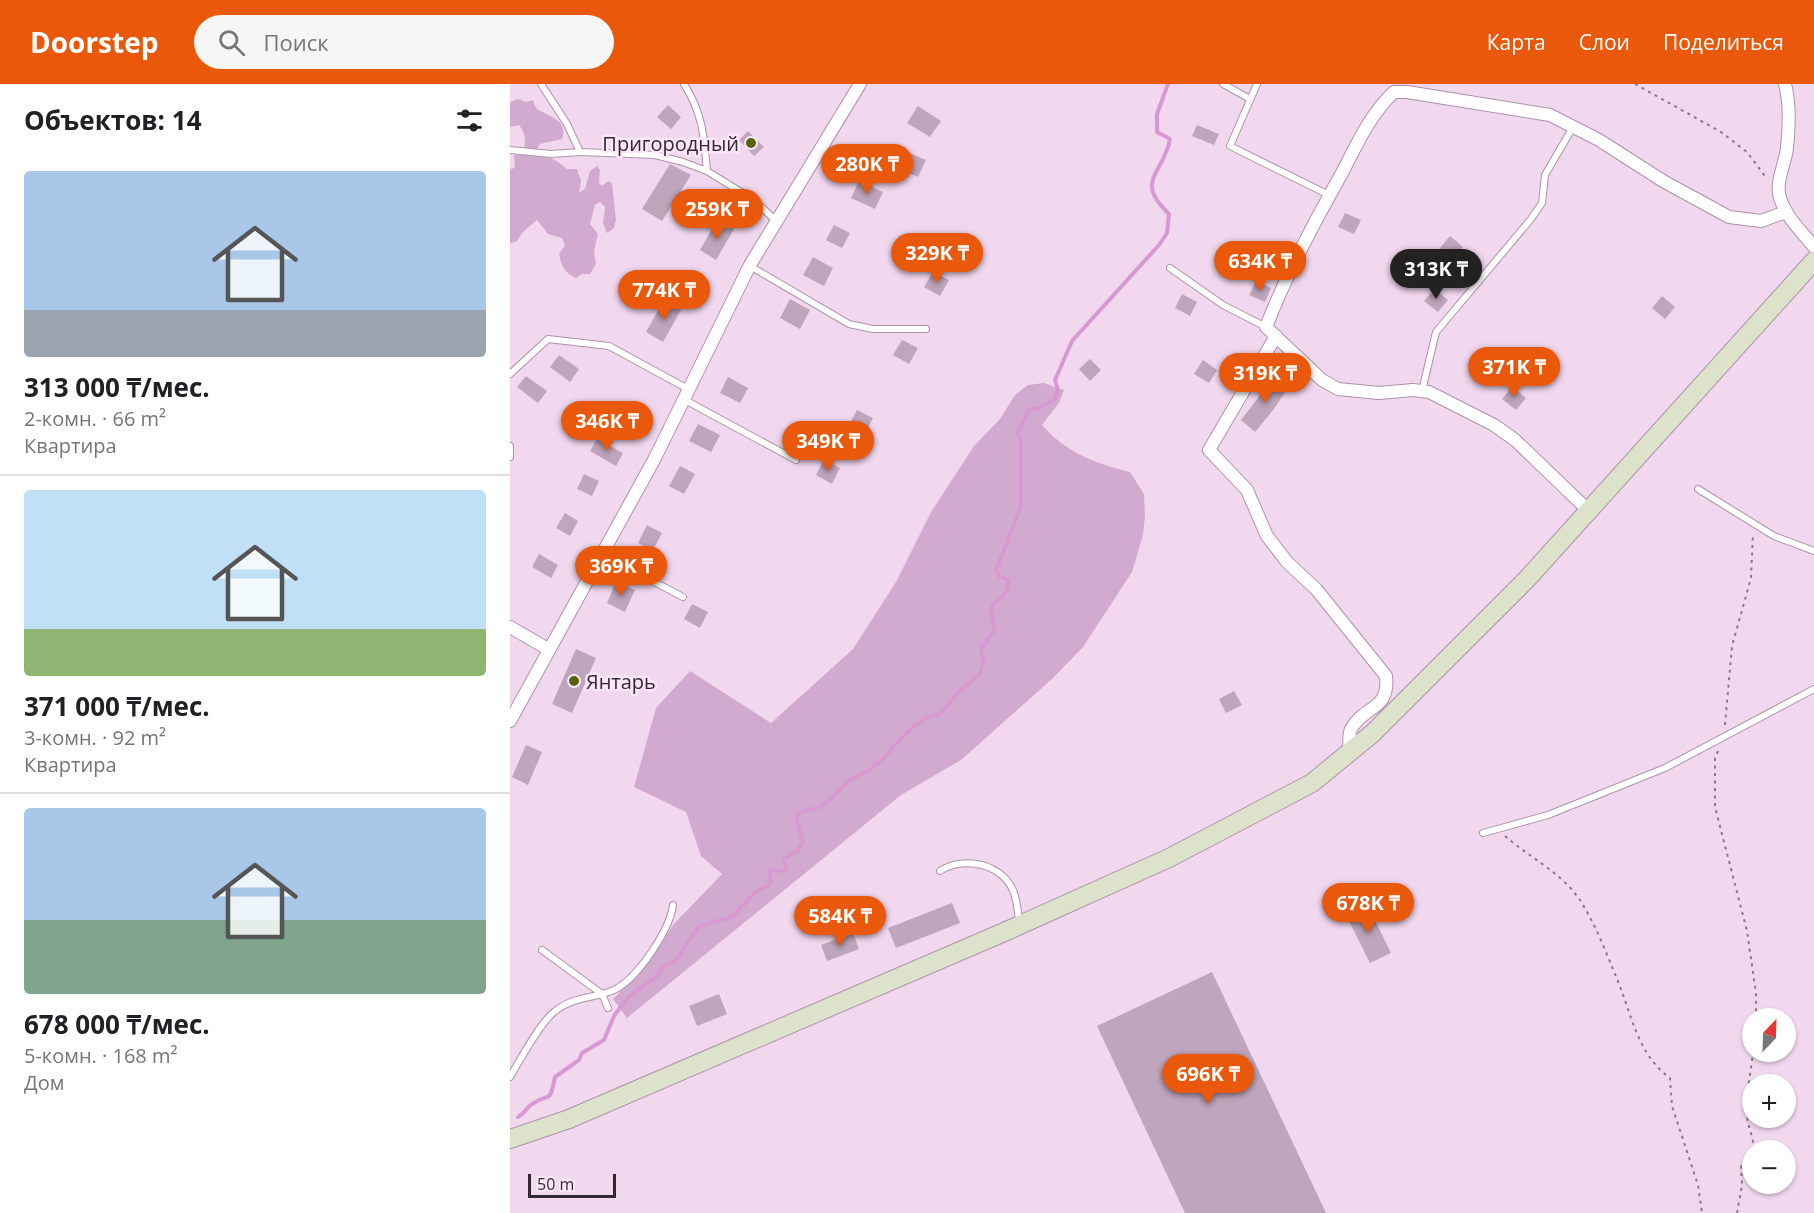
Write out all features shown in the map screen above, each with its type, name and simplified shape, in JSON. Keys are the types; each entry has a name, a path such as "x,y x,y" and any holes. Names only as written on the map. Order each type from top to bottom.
{"street":[{"path":"510,721 654,458 750,265 775,220 860,84"},
{"path":"1785,84 1788,115 1787,149 1779,179 1779,196 1786,212 1814,247"},
{"path":"1589,511 1515,440 1460,406 1429,392 1379,393 1338,389 1322,380 1266,327 1294,264 1329,195 1380,105 1394,92 1408,88 1550,115 1599,140 1672,186 1729,217 1761,220 1786,212"},
{"path":"510,1139 569,1119 1020,925 1169,858 1242,822 1312,783 1349,753 1429,679 1527,579 1814,261"},
{"path":"1276,336 1209,450 1247,490 1267,536 1287,562 1316,589 1386,676 1388,686 1384,698 1377,707 1360,718 1350,730 1349,753"},
{"path":"510,627 548,649"}],"lane":[{"path":"541,84 567,124 580,152"},
{"path":"684,84 694,99 702,123 707,171"},
{"path":"1223,84 1250,99"},
{"path":"1257,84 1230,146 1329,195"},
{"path":"1422,392 1436,332 1542,203 1545,175 1573,127"},
{"path":"510,150 551,154 580,152 655,155 707,171 754,200 775,220"},
{"path":"750,265 849,324 873,329 926,329"},
{"path":"1170,268 1223,305 1266,327"},
{"path":"510,374 548,339 609,346 796,459"},
{"path":"510,447 510,457"},
{"path":"1698,489 1774,536 1814,551"},
{"path":"601,554 683,597"},
{"path":"1483,833 1548,815 1665,768 1814,689"},
{"path":"940,872 962,863 979,863 994,870 1006,879 1014,892 1020,925"},
{"path":"510,1077 545,1022 554,1012 570,1001 616,989 653,951 668,925 673,904"},
{"path":"542,950 602,994 608,1008"}],"path":[{"path":"1635,84 1721,132 1747,152 1779,196"},
{"path":"1754,522 1752,578 1732,646 1723,737 1715,758 1714,807 1747,931 1756,1008"},
{"path":"1498,829 1523,852 1564,882 1575,892 1584,906 1618,980 1637,1036 1655,1068 1670,1078 1672,1106 1698,1185 1702,1213"},
{"path":"1753,1062 1747,1112 1749,1129 1754,1140"},
{"path":"1737,1213 1742,1185 1742,1165"}],"shaded area":[{"path":"518,99 526,102 533,100 536,108 556,119 562,127 562,139 540,144 533,155 553,159 567,169 577,169 581,181 579,193 585,189 590,171 597,166 600,170 599,183 602,186 608,181 612,183 616,220 614,228 607,233 603,223 605,207 600,202 595,205 590,224 598,234 594,251 596,264 590,274 582,274 576,278 566,272 559,254 565,245 562,238 548,234 537,220 523,232 516,242 510,243 510,169 515,168 514,155 522,155 525,143 525,136 519,125 510,127 510,102"},
{"path":"1044,383 1064,390 1059,403 1042,425 1051,435 1082,456 1130,472 1144,494 1143,535 1132,572 1083,647 1053,678 961,760 901,795 627,1018 613,999 648,963 673,925 722,874 701,856 686,812 634,787 656,708 690,671 771,723 853,649 896,582 931,512 974,446 1000,419 1015,395 1028,385"}],"building":[{"path":"668,105 681,117 671,129 657,117"},
{"path":"918,106 941,121 930,137 907,123"},
{"path":"1197,125 1219,134 1214,145 1192,136"},
{"name":"Пригородный","path":"748,131 764,147 754,156 739,140"},
{"path":"893,146 926,160 918,177 885,163"},
{"path":"670,164 691,175 662,221 642,209"},
{"path":"859,181 883,192 875,209 851,198"},
{"path":"1345,213 1361,220 1354,234 1338,227"},
{"path":"718,219 734,229 716,260 700,250"},
{"path":"834,225 850,233 842,248 826,240"},
{"path":"1450,236 1463,247 1453,259 1440,248"},
{"path":"813,257 833,268 824,286 803,275"},
{"path":"933,272 949,280 940,296 924,287"},
{"path":"1256,281 1271,288 1265,302 1249,295"},
{"path":"1434,289 1448,300 1438,312 1424,301"},
{"path":"1182,294 1197,302 1190,316 1175,308"},
{"path":"1662,296 1675,307 1665,319 1652,308"},
{"path":"790,299 810,310 800,329 780,318"},
{"path":"664,300 681,310 663,342 646,332"},
{"path":"902,340 918,348 909,364 893,355"},
{"path":"559,355 579,369 570,382 550,367"},
{"path":"1090,359 1101,370 1090,381 1079,369"},
{"path":"1203,360 1217,370 1209,383 1194,374"},
{"path":"526,376 547,391 538,403 517,387"},
{"path":"728,377 748,388 740,403 720,393"},
{"path":"1274,377 1289,386 1255,432 1241,420"},
{"path":"1512,387 1526,398 1516,410 1502,399"},
{"path":"629,405 643,416 630,433 616,422"},
{"path":"857,410 873,418 865,434 849,425"},
{"path":"698,424 720,435 711,452 689,441"},
{"path":"597,439 623,453 616,466 590,451"},
{"path":"824,460 840,468 832,484 816,475"},
{"path":"680,466 695,474 684,494 669,486"},
{"path":"584,474 599,481 592,496 577,489"},
{"path":"565,513 578,521 570,536 556,528"},
{"path":"647,525 662,533 653,550 638,543"},
{"path":"539,554 558,565 551,578 532,567"},
{"path":"616,582 635,590 625,612 607,603"},
{"path":"692,604 708,612 700,628 684,619"},
{"name":"Янтарь","path":"576,649 596,658 572,713 552,704"},
{"path":"1234,691 1242,705 1226,713 1219,699"},
{"path":"526,745 542,752 528,785 512,777"},
{"path":"952,903 960,923 896,948 888,928"},
{"path":"1367,904 1391,953 1370,963 1346,915"},
{"path":"853,933 859,949 827,961 821,945"},
{"path":"1212,972 1326,1213 1185,1213 1097,1026"},
{"path":"719,994 727,1014 697,1026 689,1006"}],"waterway":[{"path":"518,1117 532,1104 550,1095 555,1077 579,1060 582,1053 604,1040 614,1016 628,997 656,977 664,966 676,961 699,926 732,917 757,891 768,886 771,881 769,870 785,871 786,866 783,860 798,850 803,842 797,821 798,813 821,806 848,782 873,767 913,727 921,721 940,714 959,692 980,674 983,662 981,649 995,629 992,609 1008,588 1008,580 999,576 996,570 1021,506 1021,439 1017,433 1030,409 1040,408 1054,400 1058,390 1055,380 1072,341 1159,245 1167,233 1169,214 1158,202 1152,185 1170,139 1157,132 1157,114 1168,84"}],"place":[{"name":"Пригородный","path":"751,143"},
{"name":"Янтарь","path":"574,681"}]}
